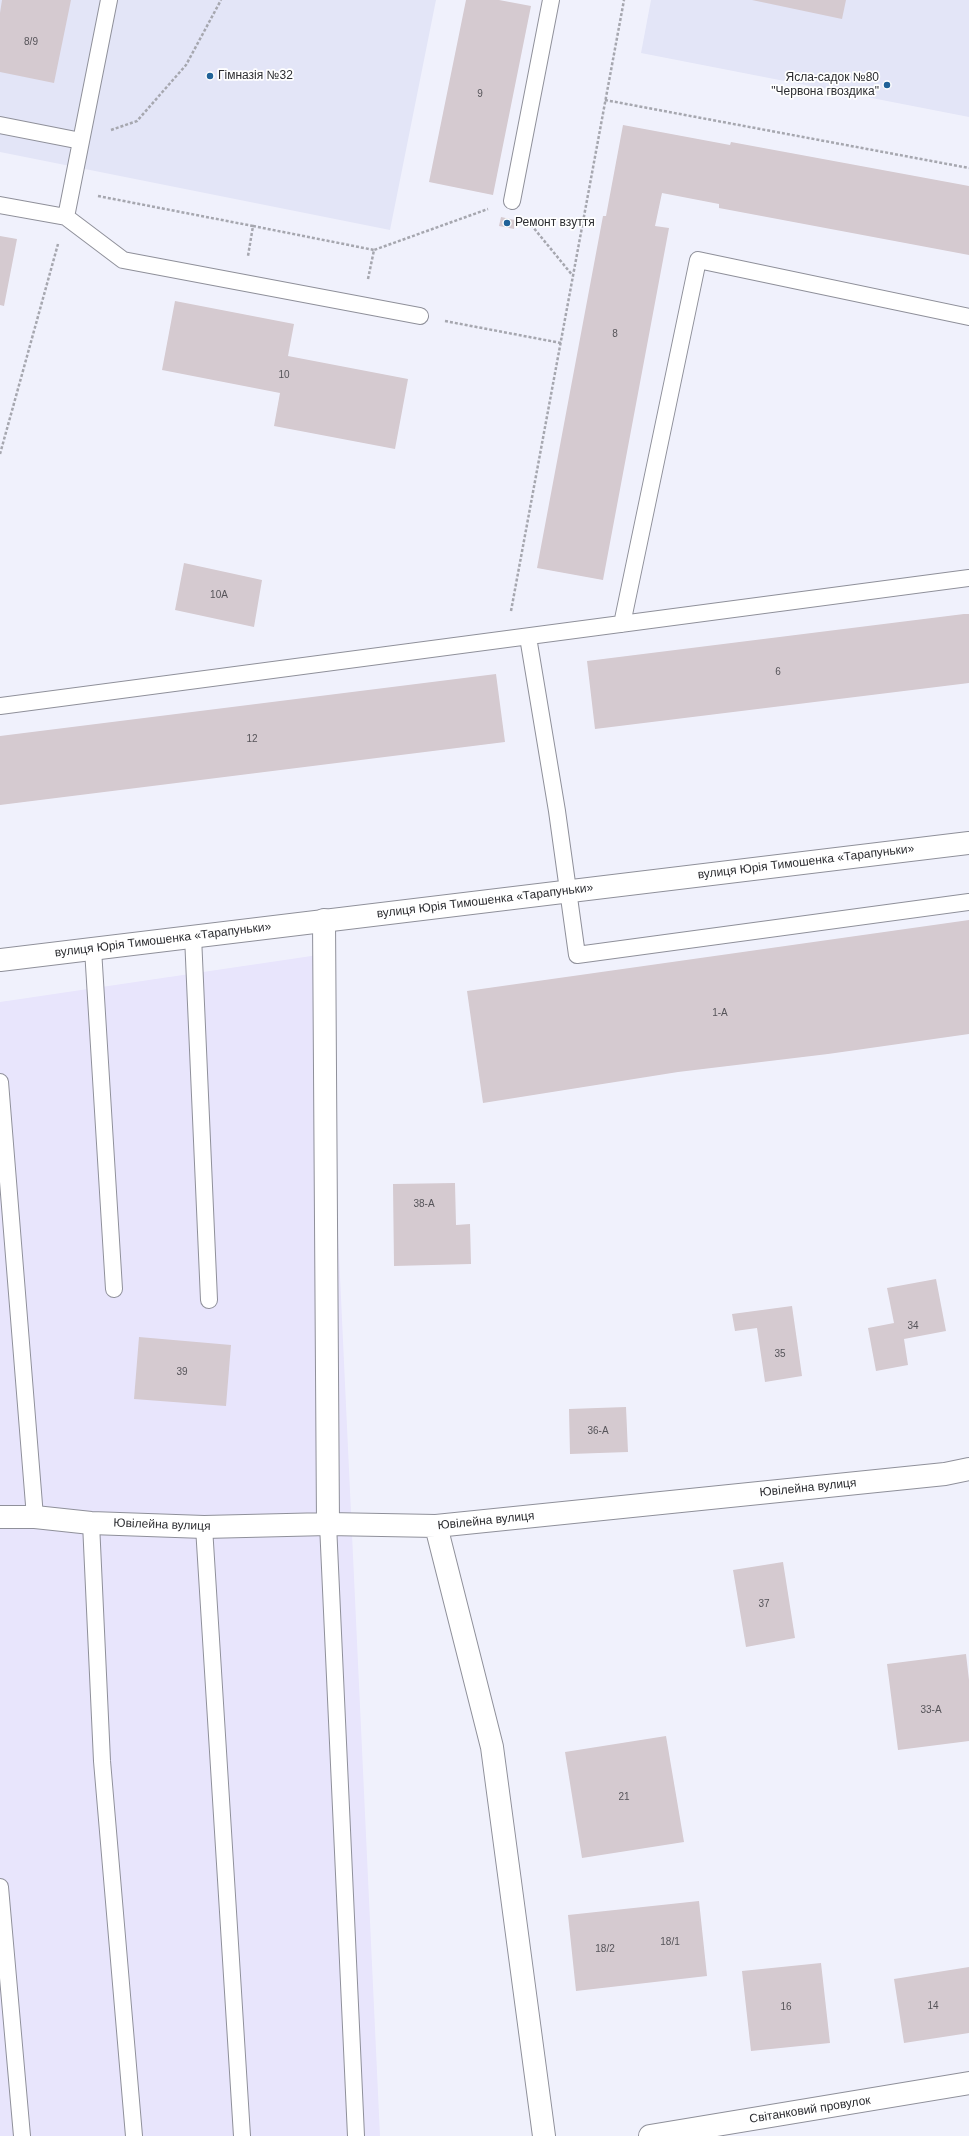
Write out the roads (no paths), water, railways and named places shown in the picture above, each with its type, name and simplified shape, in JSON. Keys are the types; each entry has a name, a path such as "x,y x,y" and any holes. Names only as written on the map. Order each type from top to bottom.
{"street":[{"name":"вулиця Юрія Тимошенка «Тарапуньки»","path":"0,960 969,843"},
{"path":"324,920 328,1524"},
{"name":"Ювілейна вулиця","path":"0,1518 35,1517 91,1523 204,1527 328,1524 436,1526 946,1474 969,1469"},
{"path":"436,1526 492,1747 544,2136"},
{"name":"Світанковий провулок","path":"650,2136 969,2082"}],"lane":[{"path":"66,217 109,0"},
{"path":"512,201 551,0"},
{"path":"0,125 81,141"},
{"path":"0,205 66,217 123,260 420,316"},
{"path":"622,624 698,260 969,317"},
{"path":"0,706 969,578"},
{"path":"528,637 557,811 577,955 969,902"},
{"path":"193,936 209,1300"},
{"path":"93,948 114,1289"},
{"path":"0,1082 35,1517"},
{"path":"91,1523 102,1761 134,2136"},
{"path":"328,1524 356,2136"},
{"path":"204,1527 242,2136"},
{"path":"0,1887 22,2136"}],"place":[{"name":"Гімназія №32","path":"210,76"},
{"name":"Ясла-садок №80 \"Червона гвоздика\"","path":"887,85"},
{"name":"Ремонт взуття","path":"507,223"}]}
